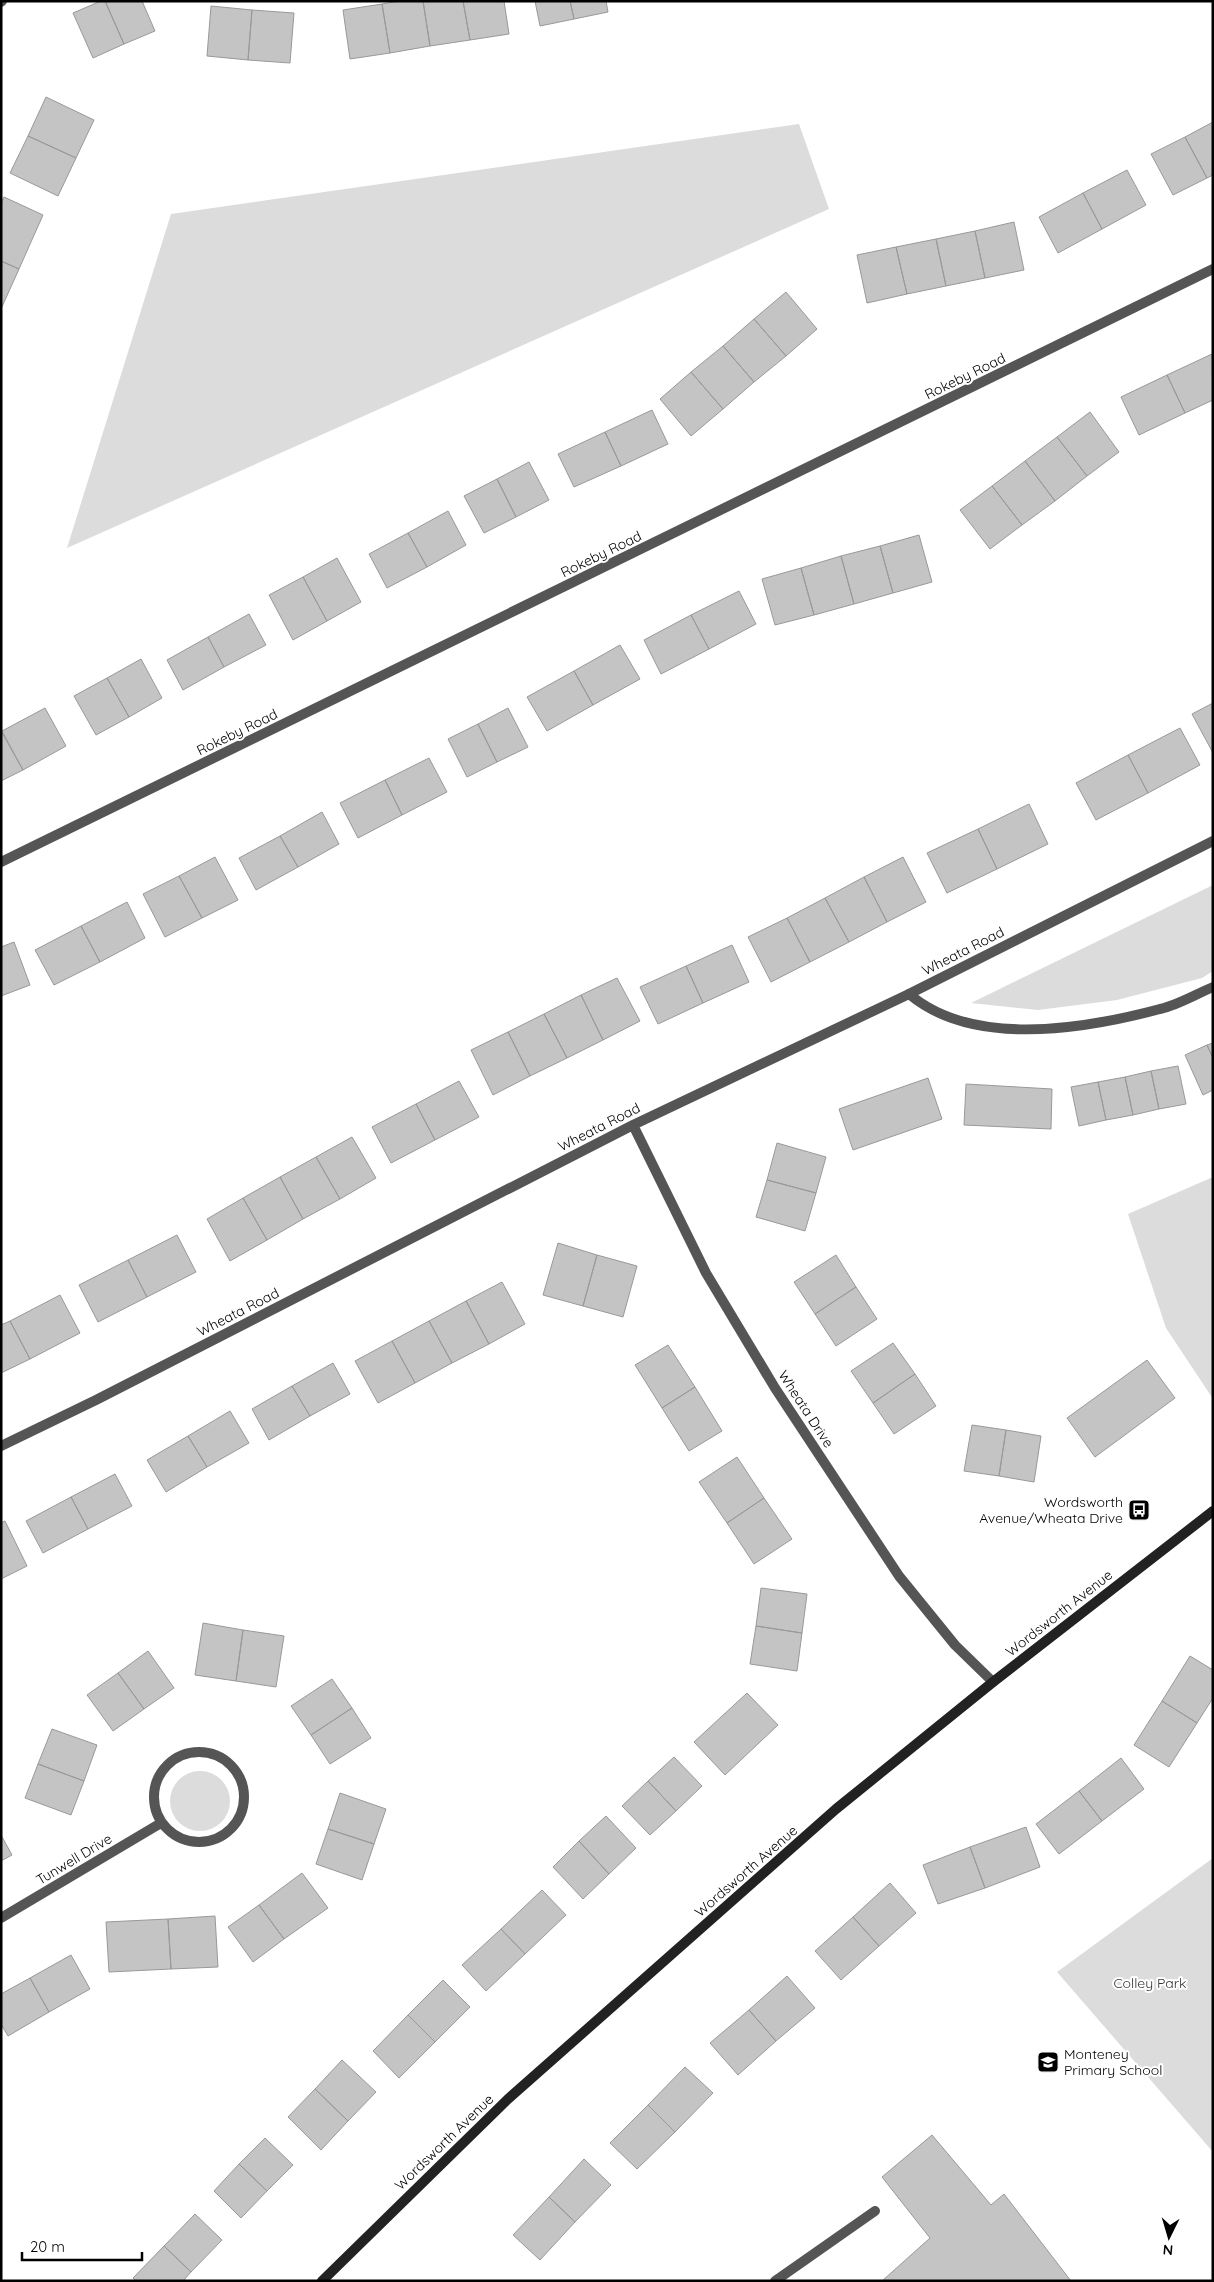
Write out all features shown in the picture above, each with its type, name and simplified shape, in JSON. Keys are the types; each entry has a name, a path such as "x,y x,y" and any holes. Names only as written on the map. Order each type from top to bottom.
{"street":[{"name":"Rokeby Road","path":"1,862 1213,270"},
{"name":"Wheata Road","path":"1,1446 96,1400 633,1125 909,994 1213,841"},
{"path":"909,994 925,1008 949,1019 1006,1029 1074,1026 1162,1009 1213,987"},
{"name":"Wheata Drive","path":"633,1125 706,1273 791,1413 898,1576 955,1646 993,1682"},
{"name":"Wordsworth Avenue","path":"322,2281 515,2092 836,1809 993,1682 1213,1511"},
{"path":"195,1752 211,1753 226,1760 233,1767 242,1781 245,1797 242,1813 235,1825 223,1836 209,1842 194,1843 179,1838 162,1823 155,1808 154,1793 162,1771 174,1760 195,1752"},
{"name":"Tunwell Drive","path":"1,1918 162,1823"},
{"path":"775,2281 875,2211"}],"green space":[{"path":"799,124 829,209 67,548 171,214"},
{"path":"1213,885 1213,971 1202,978 1117,1000 1038,1010 971,1003"},
{"path":"1213,1177 1213,1399 1166,1328 1128,1214"},
{"path":"194,1771 206,1771 217,1776 225,1784 230,1795 228,1813 217,1826 206,1831 194,1831 183,1826 175,1818 170,1807 170,1795 175,1784 183,1776"},
{"name":"Colley Park","path":"1213,1858 1213,2152 1057,1972"}],"building":[{"path":"105,1 124,44 93,58 73,13"},
{"path":"105,1 142,1 155,31 124,44"},
{"path":"399,1 423,1 430,46 390,53 382,4"},
{"path":"423,1 463,1 470,40 430,46"},
{"path":"463,1 504,1 509,34 470,40"},
{"path":"535,1 570,1 574,19 540,26"},
{"path":"570,1 606,1 608,12 574,19"},
{"path":"382,4 390,53 350,59 343,10"},
{"path":"211,6 252,10 248,60 207,56"},
{"path":"252,10 294,13 290,63 248,60"},
{"path":"46,97 94,120 76,158 28,136"},
{"path":"1213,122 1213,175 1207,178 1185,137"},
{"path":"28,136 76,158 58,196 10,173"},
{"path":"1185,137 1207,178 1173,195 1151,154"},
{"path":"1127,170 1146,205 1102,229 1083,193"},
{"path":"1083,193 1102,229 1058,253 1039,217"},
{"path":"4,197 43,215 19,269 1,261 1,203"},
{"path":"1014,222 1024,270 985,278 975,231"},
{"path":"975,231 985,278 946,286 936,239"},
{"path":"936,239 946,286 907,294 896,247"},
{"path":"896,247 907,294 867,303 857,255"},
{"path":"1,261 19,269 1,309"},
{"path":"786,292 817,329 786,356 754,319"},
{"path":"754,319 786,356 754,382 723,346"},
{"path":"723,346 754,382 723,409 691,372"},
{"path":"1212,354 1213,400 1185,413 1167,375"},
{"path":"691,372 723,409 691,436 660,399"},
{"path":"1167,375 1185,413 1139,435 1121,397"},
{"path":"652,410 668,444 621,466 605,432"},
{"path":"1090,412 1119,452 1087,476 1057,437"},
{"path":"605,432 621,466 574,487 558,454"},
{"path":"1057,437 1087,476 1055,501 1025,461"},
{"path":"1025,461 1055,501 1022,525 992,486"},
{"path":"529,462 549,500 516,517 497,479"},
{"path":"497,479 516,517 484,533 464,496"},
{"path":"992,486 1022,525 990,549 960,510"},
{"path":"448,511 466,545 427,567 408,533"},
{"path":"408,533 427,567 387,588 369,554"},
{"path":"919,535 932,582 893,593 880,546"},
{"path":"880,546 893,593 854,604 841,556"},
{"path":"841,556 854,604 814,615 801,568"},
{"path":"337,558 361,602 327,621 303,577"},
{"path":"801,568 814,615 775,625 762,579"},
{"path":"303,577 327,621 293,640 269,595"},
{"path":"739,591 756,624 709,649 691,615"},
{"path":"249,614 266,645 224,667 208,637"},
{"path":"691,615 709,649 661,674 644,640"},
{"path":"208,637 224,667 183,690 167,660"},
{"path":"620,645 640,679 593,705 574,671"},
{"path":"141,659 162,698 129,717 107,678"},
{"path":"574,671 593,705 547,731 527,697"},
{"path":"107,678 129,717 96,735 74,696"},
{"path":"1213,703 1213,753 1192,714"},
{"path":"45,708 66,746 23,770 2,731"},
{"path":"508,708 528,747 497,762 478,724"},
{"path":"478,724 497,762 467,777 448,739"},
{"path":"1180,728 1200,765 1148,793 1128,755"},
{"path":"1,731 23,770 1,781"},
{"path":"1128,755 1148,793 1096,820 1076,783"},
{"path":"429,758 447,792 402,815 385,780"},
{"path":"385,780 402,815 358,838 340,803"},
{"path":"1029,804 1048,844 997,869 978,829"},
{"path":"322,812 339,844 298,867 280,836"},
{"path":"978,829 997,869 947,893 927,853"},
{"path":"280,836 298,867 256,890 239,858"},
{"path":"215,857 238,900 202,918 179,876"},
{"path":"903,857 926,902 887,922 864,877"},
{"path":"179,876 202,918 165,937 143,894"},
{"path":"864,877 887,922 849,942 825,898"},
{"path":"825,898 849,942 810,962 787,918"},
{"path":"127,902 145,938 100,962 81,926"},
{"path":"787,918 810,962 771,982 748,937"},
{"path":"81,926 100,962 54,985 35,950"},
{"path":"14,942 30,985 1,996 1,947"},
{"path":"732,945 749,982 703,1003 686,966"},
{"path":"686,966 703,1003 658,1024 640,987"},
{"path":"617,978 640,1021 603,1040 581,995"},
{"path":"581,995 603,1040 567,1058 544,1014"},
{"path":"544,1014 567,1058 530,1076 508,1032"},
{"path":"508,1032 530,1076 493,1095 471,1050"},
{"path":"1213,1043 1213,1058 1207,1045"},
{"path":"1207,1045 1213,1058 1213,1090 1203,1095 1185,1055"},
{"path":"1178,1066 1186,1104 1159,1109 1151,1071"},
{"path":"1151,1071 1159,1109 1133,1115 1125,1077"},
{"path":"1125,1077 1133,1115 1106,1120 1098,1082"},
{"path":"928,1078 942,1119 853,1150 839,1109"},
{"path":"459,1081 479,1117 435,1140 416,1104"},
{"path":"1098,1082 1106,1120 1079,1126 1071,1087"},
{"path":"966,1084 1052,1089 1051,1129 964,1125"},
{"path":"416,1104 435,1140 391,1163 372,1127"},
{"path":"352,1137 376,1178 340,1199 316,1157"},
{"path":"777,1143 826,1157 816,1193 767,1180"},
{"path":"316,1157 340,1199 303,1219 280,1177"},
{"path":"280,1177 303,1219 267,1240 243,1198"},
{"path":"767,1180 816,1193 805,1231 756,1217"},
{"path":"243,1198 267,1240 230,1261 207,1219"},
{"path":"177,1235 196,1272 147,1297 128,1260"},
{"path":"558,1243 597,1255 583,1306 543,1295"},
{"path":"597,1255 637,1266 623,1317 583,1306"},
{"path":"836,1255 856,1287 815,1314 794,1282"},
{"path":"128,1260 147,1297 98,1322 79,1285"},
{"path":"502,1282 525,1324 489,1344 466,1301"},
{"path":"856,1287 877,1319 836,1346 815,1314"},
{"path":"60,1295 80,1333 30,1359 10,1321"},
{"path":"466,1301 489,1344 452,1363 429,1321"},
{"path":"10,1321 30,1359 1,1373 1,1325"},
{"path":"429,1321 452,1363 415,1383 392,1341"},
{"path":"392,1341 415,1383 378,1403 355,1361"},
{"path":"893,1343 915,1374 873,1403 851,1371"},
{"path":"668,1345 695,1387 662,1408 635,1365"},
{"path":"1147,1360 1175,1398 1095,1457 1067,1418"},
{"path":"333,1363 350,1394 310,1416 292,1386"},
{"path":"915,1374 936,1406 894,1434 873,1403"},
{"path":"292,1386 310,1416 269,1440 252,1409"},
{"path":"695,1387 722,1431 689,1451 662,1408"},
{"path":"230,1411 249,1443 207,1467 188,1436"},
{"path":"972,1425 1006,1430 999,1476 964,1471"},
{"path":"1006,1430 1041,1436 1034,1482 999,1476"},
{"path":"188,1436 207,1467 166,1492 147,1460"},
{"path":"737,1457 764,1498 727,1523 699,1482"},
{"path":"115,1474 132,1506 88,1529 71,1497"},
{"path":"71,1497 88,1529 43,1553 26,1521"},
{"path":"764,1498 792,1539 754,1564 727,1523"},
{"path":"5,1521 27,1566 1,1579 1,1523"},
{"path":"761,1588 807,1594 802,1633 756,1626"},
{"path":"203,1623 243,1630 236,1681 195,1675"},
{"path":"756,1626 802,1633 797,1671 750,1664"},
{"path":"243,1630 284,1636 276,1687 236,1681"},
{"path":"148,1651 174,1688 144,1709 118,1673"},
{"path":"1190,1656 1213,1670 1213,1698 1197,1723 1162,1701"},
{"path":"118,1673 144,1709 113,1731 87,1695"},
{"path":"332,1679 352,1708 311,1735 291,1706"},
{"path":"747,1693 778,1725 725,1775 694,1742"},
{"path":"1162,1701 1197,1723 1169,1767 1134,1745"},
{"path":"352,1708 371,1738 330,1764 311,1735"},
{"path":"52,1729 97,1745 84,1781 38,1764"},
{"path":"674,1757 702,1786 676,1811 648,1781"},
{"path":"1121,1758 1144,1789 1102,1821 1079,1791"},
{"path":"38,1764 84,1781 71,1815 25,1798"},
{"path":"648,1781 676,1811 650,1835 622,1806"},
{"path":"1079,1791 1102,1821 1059,1854 1036,1824"},
{"path":"340,1793 386,1809 374,1844 328,1829"},
{"path":"606,1816 636,1848 609,1874 579,1841"},
{"path":"1026,1827 1040,1867 985,1888 970,1847"},
{"path":"328,1829 374,1844 362,1880 316,1864"},
{"path":"1,1835 12,1855 1,1861"},
{"path":"579,1841 609,1874 583,1899 553,1867"},
{"path":"970,1847 985,1888 938,1904 923,1865"},
{"path":"302,1873 328,1908 284,1939 259,1905"},
{"path":"890,1883 916,1913 879,1946 853,1917"},
{"path":"542,1890 566,1915 525,1954 501,1929"},
{"path":"259,1905 284,1939 253,1962 228,1927"},
{"path":"215,1916 218,1967 171,1969 168,1919"},
{"path":"853,1917 879,1946 841,1980 815,1951"},
{"path":"168,1919 171,1969 109,1972 106,1922"},
{"path":"501,1929 525,1954 486,1991 462,1965"},
{"path":"71,1955 90,1989 49,2012 30,1978"},
{"path":"787,1976 815,2008 776,2041 749,2010"},
{"path":"30,1978 49,2012 8,2036 1,2024 1,1994"},
{"path":"443,1980 470,2007 435,2042 408,2015"},
{"path":"749,2010 776,2041 738,2075 710,2043"},
{"path":"408,2015 435,2042 399,2078 373,2051"},
{"path":"342,2060 376,2092 348,2121 315,2089"},
{"path":"685,2067 713,2093 675,2132 648,2105"},
{"path":"315,2089 348,2121 321,2150 288,2117"},
{"path":"648,2105 675,2132 637,2169 610,2143"},
{"path":"932,2135 991,2205 1004,2194 1071,2281 882,2281 930,2238 882,2177"},
{"path":"265,2138 293,2165 267,2191 239,2164"},
{"path":"584,2159 611,2185 575,2222 549,2197"},
{"path":"239,2164 267,2191 241,2218 214,2191"},
{"path":"549,2197 575,2222 540,2260 513,2235"},
{"path":"195,2214 222,2240 191,2272 164,2246"},
{"path":"164,2246 191,2272 183,2281 136,2281 133,2278"}],"place":[{"name":"Wordsworth Avenue/Wheata Drive","path":"1139,1510"},
{"name":"Monteney Primary School","path":"1048,2062"}]}
